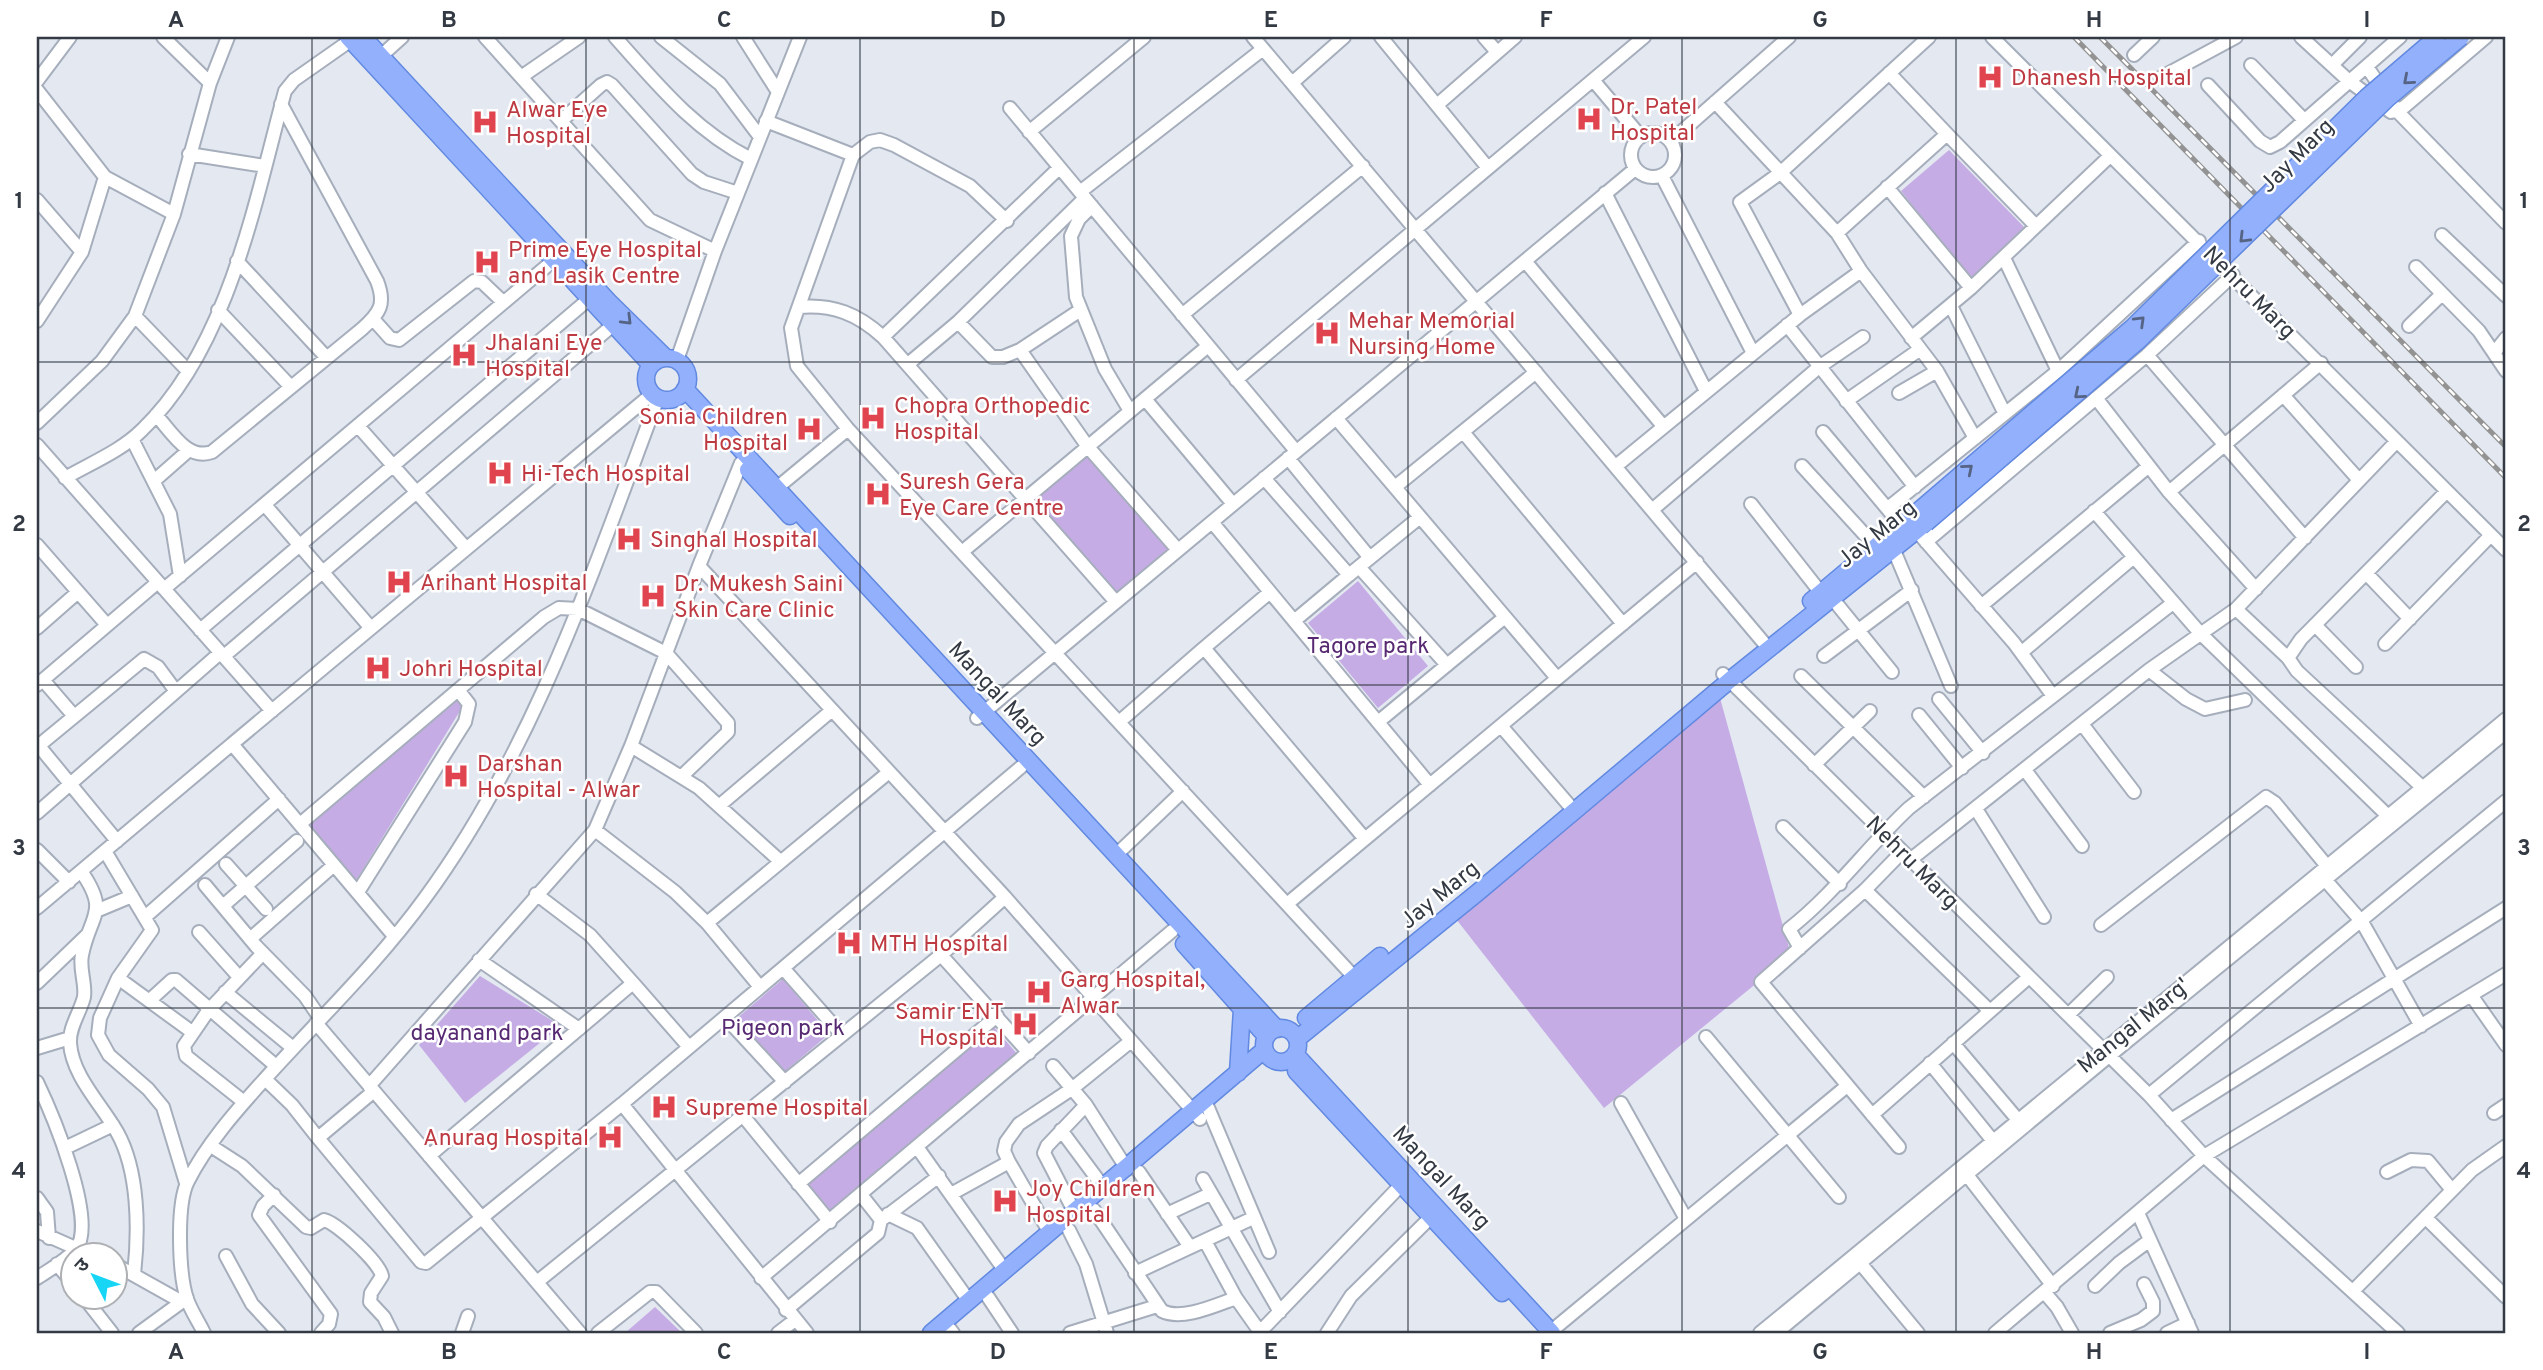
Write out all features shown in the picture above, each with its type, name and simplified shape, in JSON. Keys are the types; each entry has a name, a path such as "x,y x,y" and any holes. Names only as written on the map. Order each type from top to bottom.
{"main road":[{"name":"Jay Marg","path":"1826,596 1876,547 1917,527 2133,327 2367,97 2437,37"},
{"name":"Jay Marg","path":"1281,1045 1572,808 1826,596 1893,548 2138,341 2364,121 2461,37"},
{"path":"354,38 381,56 665,361"},
{"path":"354,38 613,325 665,361 687,372 682,392 670,400 655,396 646,380 665,361"},
{"name":"Mangal Marg","path":"682,392 741,463 981,715 1021,767 1112,859 1172,931 1242,1009 1281,1045 1402,1184 1548,1333"},
{"name":"Mangal Marg","path":"682,392 778,487 1281,1045 1548,1333"},
{"name":"Jay Marg","path":"1281,1045 1354,977 1572,808"},
{"path":"1238,1073 1242,1009"},
{"path":"1202,1111 1238,1073 1281,1045"},
{"path":"949,1332 1094,1210 1133,1170 1281,1045"},
{"path":"931,1333 1104,1188 1133,1170"}],"street":[{"path":"37,80 59,43 70,37"},
{"path":"163,37 210,83"},
{"path":"37,423 102,361 135,316 174,214 210,83 228,37"},
{"path":"381,56 402,37"},
{"path":"485,37 650,220 715,251"},
{"path":"521,77 579,37"},
{"path":"615,37 683,113 725,145 751,159"},
{"path":"662,37 720,84 760,137"},
{"path":"743,37 778,92"},
{"path":"665,361 715,251 800,37"},
{"path":"1029,132 1144,37"},
{"path":"1253,37 1766,645"},
{"path":"1292,83 1344,37"},
{"path":"1381,37 1488,168"},
{"path":"1484,37 1497,52"},
{"path":"1437,105 1515,37"},
{"path":"1236,380 1644,37"},
{"path":"1671,141 1789,37"},
{"path":"1800,315 1740,202 1780,173 1929,37"},
{"name":"Nehru Marg","path":"1992,37 2506,550"},
{"path":"2134,55 2153,37"},
{"path":"2301,37 2349,81 2391,112 2397,111 2486,37"},
{"path":"2332,65 2360,37"},
{"path":"2208,85 2265,145 2275,145 2400,37"},
{"path":"65,478 132,439 156,415 188,371 218,310 237,261 285,91 294,80 354,38"},
{"path":"2160,78 2229,38"},
{"path":"908,365 957,323 1085,199 1263,49"},
{"path":"2251,65 2304,120"},
{"path":"2367,67 2397,111 2506,223"},
{"path":"1889,73 2036,226"},
{"path":"1593,80 1641,137"},
{"path":"561,121 607,82 692,174 704,182 738,194"},
{"path":"37,90 105,177 174,214"},
{"path":"1715,102 1838,233 1861,271 1937,370 1975,438"},
{"path":"156,415 188,451 197,455 212,452 373,319 383,302 377,281 281,104"},
{"path":"1010,108 1236,380 1370,558"},
{"path":"766,121 853,155"},
{"path":"1660,134 1671,141 1676,157 1673,165 1661,176 1652,178 1635,169 1631,155 1641,137 1660,134"},
{"path":"1838,233 1947,134"},
{"path":"1007,221 970,186 894,145 880,140 870,142 853,155 792,328 797,366 848,429 1354,977"},
{"path":"189,154 265,166"},
{"path":"1911,338 2004,258 2110,156"},
{"path":"1182,315 1363,166"},
{"path":"883,337 1007,221 1059,168"},
{"path":"981,715 1635,169"},
{"path":"1661,176 1753,353"},
{"path":"37,321 82,252 105,177"},
{"path":"1887,187 1971,288"},
{"path":"1605,193 1706,391"},
{"path":"1085,199 1071,236 1079,311 1105,369 1130,411"},
{"path":"37,200 82,252"},
{"path":"2441,235 2506,296"},
{"path":"1888,508 2058,371 2199,241"},
{"path":"2004,258 2058,371"},
{"path":"74,716 40,683 107,625 161,585 180,576 554,260"},
{"path":"237,261 327,358"},
{"path":"1525,261 1662,426"},
{"path":"2416,267 2479,331 2506,371"},
{"path":"1616,466 1787,325 1861,271"},
{"path":"1917,527 2096,398 2233,275"},
{"path":"373,319 390,338 399,340 474,281 482,282 503,302"},
{"path":"2409,326 2441,295"},
{"path":"200,630 589,299"},
{"path":"799,307 822,305 843,311 883,337 1116,601"},
{"path":"1951,306 2004,412"},
{"path":"218,310 291,387"},
{"path":"957,323 992,357 1003,358 1020,350 1079,311"},
{"path":"135,316 188,371"},
{"path":"37,813 175,690 323,572 613,325"},
{"path":"1787,325 1915,487"},
{"path":"1653,510 1819,368 1863,337"},
{"path":"2494,353 2506,338"},
{"path":"962,552 1208,346"},
{"path":"1020,350 1088,447 1178,550"},
{"path":"1846,401 1919,350"},
{"path":"2147,355 2305,538"},
{"path":"2169,492 2320,363"},
{"path":"1899,393 1937,370"},
{"path":"1395,487 1536,372"},
{"path":"2283,395 2359,480"},
{"path":"37,908 465,547 655,396"},
{"path":"186,1183 244,1102 394,936 436,883 495,790 527,729 578,610 655,396"},
{"path":"2096,398 2169,492 2256,589"},
{"path":"1145,399 1233,504"},
{"path":"1336,418 1557,678"},
{"path":"358,426 465,547"},
{"path":"778,487 848,429"},
{"path":"1463,432 1623,624"},
{"path":"1823,432 1888,508 1917,527 2022,652 2053,696"},
{"path":"132,439 170,514 180,576"},
{"path":"1899,1147 1761,982 1906,856 1976,809 2149,670 2236,609 2397,441"},
{"path":"37,445 272,710"},
{"path":"155,480 188,451"},
{"path":"318,1138 372,1088 479,960 595,830 631,746 741,463"},
{"path":"1801,466 1876,547"},
{"path":"1981,606 2149,466"},
{"path":"1264,478 1447,665"},
{"path":"2288,658 2291,650 2447,491"},
{"path":"1751,504 1892,672"},
{"path":"265,505 370,627"},
{"path":"2094,511 2200,633 2388,816"},
{"path":"1294,621 1420,517"},
{"path":"1212,522 1430,785"},
{"path":"2385,644 2491,535"},
{"path":"37,545 107,625"},
{"path":"1893,548 1951,686"},
{"path":"2022,652 2134,557"},
{"path":"1287,904 1697,562"},
{"path":"699,566 1005,897 1131,1041 1202,1111 1269,1252"},
{"path":"2366,573 2410,619"},
{"path":"1824,656 1912,590"},
{"path":"37,628 78,592"},
{"path":"1119,722 1270,592"},
{"path":"1800,948 1789,929 1840,884 1883,833 1924,797 2174,603"},
{"path":"300,824 553,610 566,607 578,610 666,653 729,727 682,776"},
{"path":"2236,609 2288,658 2297,671 2423,788"},
{"path":"1378,722 1505,617"},
{"path":"2315,625 2356,667"},
{"path":"1203,648 1365,839"},
{"path":"117,841 38,746 144,659 158,667 175,690"},
{"path":"2149,670 2186,699 2205,709 2245,700"},
{"path":"1801,676 1924,797"},
{"name":"Nehru Marg","path":"1727,677 2149,1095 2204,1156 2354,1290 2398,1333"},
{"path":"358,892 465,722 469,704 458,690"},
{"path":"1939,699 1983,752"},
{"path":"1814,765 1870,710"},
{"path":"720,805 831,711"},
{"path":"1919,715 1962,768"},
{"name":"Mangal Marg'","path":"1760,1333 2018,1120 2327,874 2388,816 2506,719"},
{"path":"2082,724 2134,792"},
{"path":"1501,726 1572,808"},
{"path":"2327,874 2506,732"},
{"path":"232,744 394,936"},
{"path":"631,746 682,776 720,805 780,861"},
{"path":"265,1079 292,1105 421,1262 426,1263 622,1104 1021,767"},
{"path":"2025,770 2082,846"},
{"path":"707,923 889,772"},
{"path":"1112,859 1183,792"},
{"path":"2101,925 2260,798 2271,798 2362,922 2421,1026"},
{"path":"145,917 279,799"},
{"path":"2149,1095 2506,802"},
{"path":"1976,809 2044,918"},
{"path":"1783,827 1840,884"},
{"path":"595,830 665,883 707,923 760,987"},
{"path":"224,905 297,841"},
{"path":"37,850 69,882"},
{"path":"105,851 150,926 150,935 118,978 100,1018 100,1042 109,1055 148,1088 163,1107 186,1183 181,1242 184,1300 204,1333"},
{"path":"226,864 266,909"},
{"path":"250,939 334,865"},
{"path":"81,871 96,896 96,911 92,930 82,953 84,995 70,1038 72,1054 113,1125 124,1150 133,1192 136,1236 134,1274"},
{"path":"205,885 250,939 306,996 318,1020 372,1088 580,1333"},
{"path":"1865,890 1990,1011"},
{"path":"537,894 590,935 689,1047"},
{"path":"96,911 132,896"},
{"path":"537,1283 941,955 1005,897"},
{"path":"2171,1120 2393,977 2506,908"},
{"path":"37,983 92,930"},
{"path":"761,1278 862,1196 1172,931"},
{"path":"199,932 240,977"},
{"path":"244,1102 186,1056 184,1046 208,1011 263,953"},
{"path":"941,955 1028,1053"},
{"path":"479,960 579,1029"},
{"path":"783,968 842,1035"},
{"path":"1995,1333 2204,1156 2506,974"},
{"path":"1872,1115 2029,977"},
{"path":"2068,1015 2107,977"},
{"path":"118,978 192,1032"},
{"path":"150,1000 172,980 176,980 208,1011 276,1066"},
{"path":"429,1156 633,983"},
{"path":"225,992 293,1048"},
{"path":"2472,995 2506,1045"},
{"path":"798,1184 997,1016"},
{"path":"724,1017 785,1082"},
{"path":"1706,1037 1839,1197"},
{"path":"37,1048 70,1038"},
{"path":"1050,1234 1009,1162 1004,1151 1006,1142 1019,1124 1073,1088 1131,1041"},
{"path":"1953,1043 2018,1120"},
{"path":"1776,1333 1966,1175 2106,1052"},
{"path":"1930,1063 1993,1141"},
{"path":"1053,1066 1086,1105 1190,1247"},
{"path":"37,1082 74,1175 80,1226 78,1240"},
{"path":"1548,1333 1847,1086"},
{"path":"1621,1103 1686,1219"},
{"path":"622,1104 807,1333"},
{"path":"1075,1213 1044,1153 1061,1130 1086,1105"},
{"path":"2494,1113 2506,1105"},
{"path":"744,1117 830,1222"},
{"path":"65,1148 113,1125"},
{"path":"1061,1130 1104,1188"},
{"path":"211,1146 242,1166 306,1227 311,1228 324,1220 334,1224 376,1264 382,1276 371,1293 370,1302 384,1317 392,1333"},
{"path":"2354,1290 2472,1170 2506,1146"},
{"path":"917,1147 1004,1271"},
{"path":"2387,1172 2411,1160 2428,1161 2452,1190"},
{"path":"951,1194 1009,1162"},
{"path":"1966,1175 2049,1290 2072,1333"},
{"path":"778,1333 791,1315 871,1240 885,1217 939,1176"},
{"path":"1203,1179 1280,1312"},
{"path":"1205,1241 1236,1298 1260,1333 1402,1184"},
{"path":"1167,1214 1210,1194"},
{"path":"274,1195 260,1210 260,1220 331,1314 329,1324 321,1333"},
{"path":"862,1196 885,1217 917,1228 969,1301"},
{"path":"37,1198 47,1212 49,1238"},
{"path":"1094,1210 1157,1306 1167,1313 1179,1313 1236,1298"},
{"path":"2138,1213 2190,1328 2167,1333"},
{"path":"1326,1333 1351,1296 1432,1216"},
{"path":"1135,1273 1253,1218"},
{"path":"2426,1218 2506,1297"},
{"path":"1069,1230 1082,1253 1106,1328"},
{"path":"37,1231 60,1242"},
{"path":"2095,1286 2119,1263 2150,1240"},
{"path":"226,1256 252,1304 279,1333"},
{"path":"37,1278 60,1262"},
{"path":"57,1264 60,1268"},
{"path":"1861,1264 1918,1333"},
{"path":"130,1272 184,1300"},
{"path":"2109,1333 2141,1320 2153,1311 2153,1302 2144,1284"},
{"path":"598,1333 650,1292 656,1292 693,1332"},
{"path":"988,1297 1012,1333"},
{"path":"139,1333 184,1300"},
{"path":"1070,1333 1106,1328 1157,1306"},
{"path":"93,1310 112,1333"},
{"path":"461,1333 468,1316"}],"green space":[{"path":"1949,150 2025,228 1971,280 1901,191"},
{"path":"1089,453 1173,552 1117,594 1032,499"},
{"name":"Tagore park","path":"1358,581 1428,666 1378,708 1308,623"},
{"path":"1720,698 1791,955 1604,1108 1456,919"},
{"path":"455,699 463,706 354,884 334,865 309,824"},
{"name":"dayanand park","path":"480,976 561,1026 465,1103 419,1045"},
{"name":"Pigeon park","path":"783,979 829,1034 782,1074 736,1019"},
{"path":"993,1026 1018,1055 826,1216 801,1186"},
{"path":"655,1307 682,1333 625,1333"}],"railway":[{"path":"2074,37 2506,478"},
{"path":"2100,37 2506,447"}],"place":[{"name":"Dhanesh Hospital","path":"1990,77"},
{"name":"Dr. Patel Hospital","path":"1589,119"},
{"name":"Alwar Eye Hospital","path":"485,122"},
{"name":"Prime Eye Hospital and Lasik Centre","path":"487,262"},
{"name":"Mehar Memorial Nursing Home","path":"1327,333"},
{"name":"Jhalani Eye Hospital","path":"464,355"},
{"name":"Chopra Orthopedic Hospital","path":"873,418"},
{"name":"Sonia Children Hospital","path":"809,429"},
{"name":"Hi-Tech Hospital","path":"500,473"},
{"name":"Suresh Gera Eye Care Centre","path":"878,494"},
{"name":"Singhal Hospital","path":"629,539"},
{"name":"Arihant Hospital","path":"399,582"},
{"name":"Dr. Mukesh Saini Skin Care Clinic","path":"653,596"},
{"name":"Johri Hospital","path":"378,668"},
{"name":"Darshan Hospital - Alwar","path":"456,776"},
{"name":"MTH Hospital","path":"849,943"},
{"name":"Garg Hospital, Alwar","path":"1039,992"},
{"name":"Samir ENT Hospital","path":"1025,1024"},
{"name":"Supreme Hospital","path":"664,1107"},
{"name":"Anurag Hospital","path":"610,1137"},
{"name":"Joy Children Hospital","path":"1005,1201"}]}
